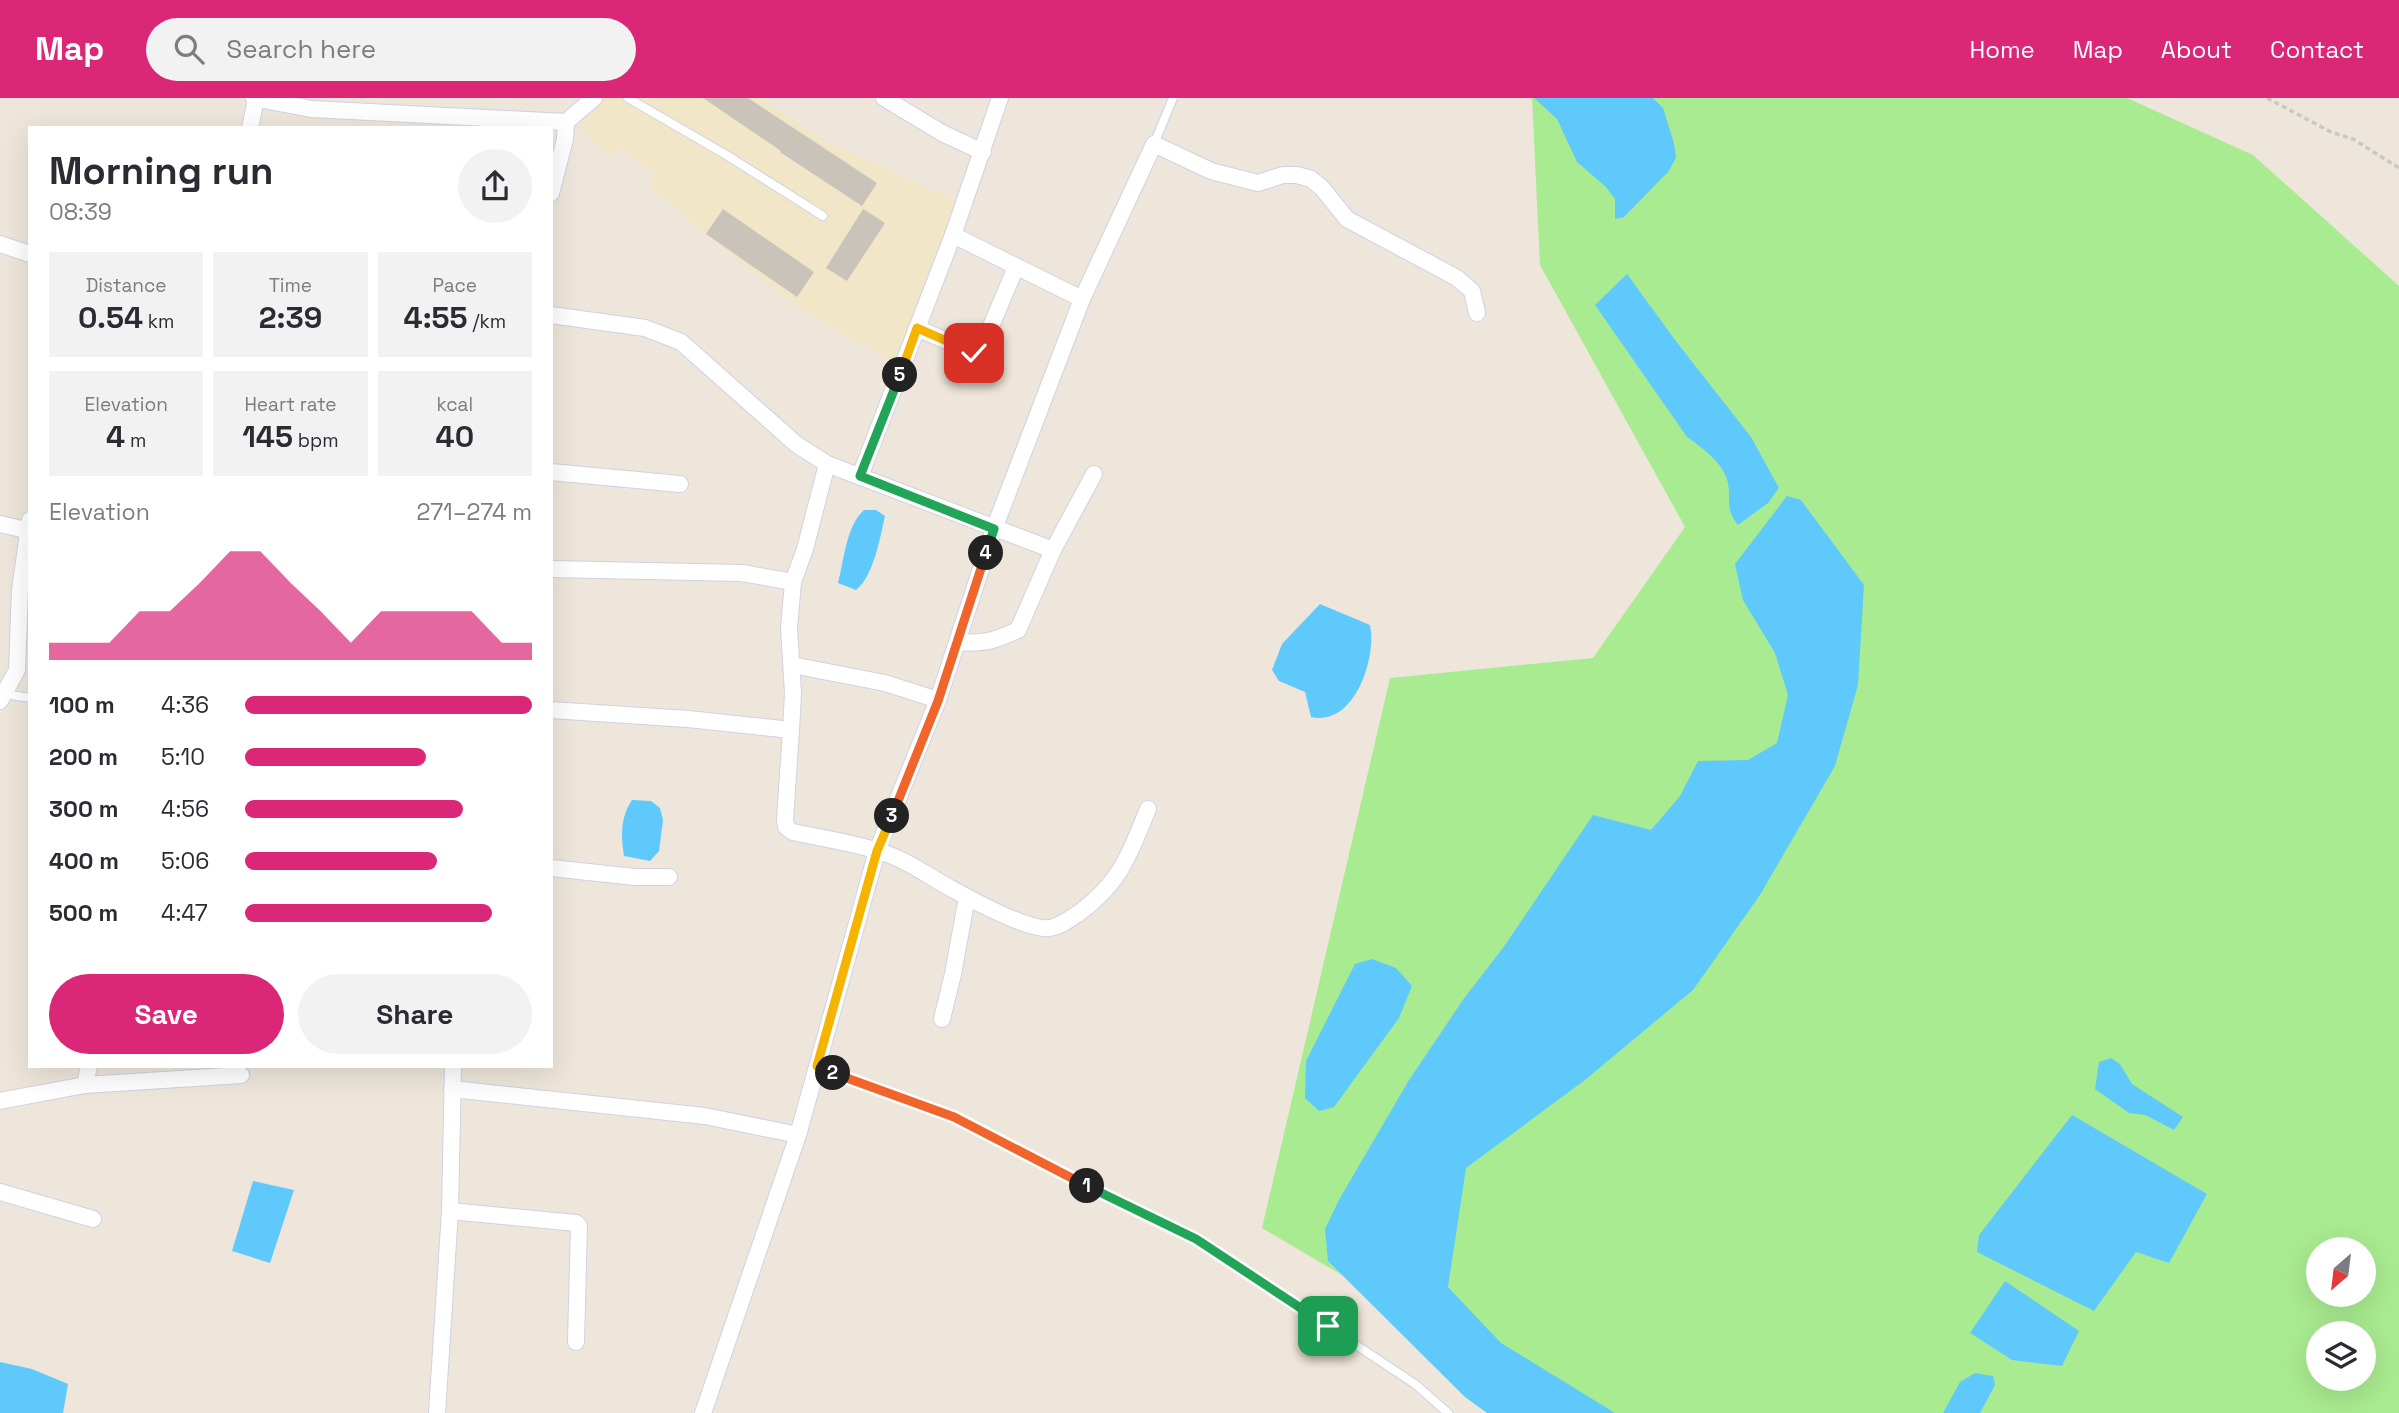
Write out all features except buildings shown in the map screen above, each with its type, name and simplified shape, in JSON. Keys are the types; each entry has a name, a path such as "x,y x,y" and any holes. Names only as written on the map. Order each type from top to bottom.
{"street":[{"path":"250,126 255,98 311,109 566,122 593,98"},
{"path":"884,98 942,133 984,152"},
{"path":"860,476 984,152 1000,98"},
{"path":"553,185 565,139 566,122"},
{"path":"703,1413 798,1135 877,851 938,701 994,529 1082,299 1154,144 1210,170 1258,183 1283,175 1311,179 1348,219 1457,278 1472,291 1477,313"},
{"path":"953,235 1082,299"},
{"path":"0,244 28,253"},
{"path":"917,328 974,353 978,352 1016,267"},
{"path":"553,316 645,328 681,342 796,444 827,464 1053,550"},
{"path":"827,464 805,549 793,582 789,628 793,693 786,827 793,832 888,854 1002,914 1049,928 1066,922 1092,904 1121,872 1149,809"},
{"path":"553,472 680,484"},
{"path":"958,642 982,644 996,641 1018,630 1053,550 1094,474"},
{"path":"0,524 28,528"},
{"path":"2,698 18,670 20,590 28,535"},
{"path":"553,569 742,573 793,582"},
{"path":"792,665 885,683 938,701"},
{"path":"553,710 688,719 791,730"},
{"path":"553,868 635,877 669,877"},
{"path":"942,1019 967,897"},
{"path":"85,1086 89,1068"},
{"path":"437,1413 450,1211 453,1068"},
{"path":"0,1101 85,1086 241,1075"},
{"path":"453,1090 705,1116 798,1135"},
{"path":"0,1192 93,1219"},
{"path":"450,1211 576,1223 579,1226 576,1342"}],"lane":[{"path":"628,98 728,156 823,216"},
{"path":"1154,144 1173,98"},
{"path":"2,698 28,698"},
{"path":"817,1066 954,1117 1196,1239 1415,1384 1448,1413"}],"path":[{"path":"2267,98 2331,132 2353,139 2399,168"}],"shaded area":[{"path":"604,98 762,98 827,142 961,202 895,364 794,305 647,186 655,174 619,148 611,158 578,127"}],"green space":[{"path":"1532,98 2127,98 2253,155 2399,286 2399,1413 1576,1413 1262,1228 1390,678 1593,658 1685,527 1540,265"}],"water":[{"path":"1534,98 1653,98 1663,108 1676,158 1668,172 1624,217 1615,219 1615,199 1606,187 1577,162 1557,119"},
{"path":"1627,274 1751,437 1779,488 1768,503 1738,525 1730,509 1728,483 1722,469 1712,457 1687,437 1595,305"},
{"path":"1787,496 1801,500 1864,585 1858,685 1835,766 1760,895 1693,990 1585,1080 1466,1168 1448,1287 1501,1343 1615,1413 1487,1413 1465,1397 1328,1261 1325,1229 1340,1198 1409,1080 1593,815 1651,830 1680,796 1698,761 1748,760 1777,743 1788,695 1775,653 1743,600 1735,564"},
{"path":"864,510 876,510 885,516 872,566 856,590 838,583 849,534"},
{"path":"1320,604 1370,625 1370,655 1366,672 1350,701 1339,712 1326,717 1311,717 1305,692 1279,681 1272,670 1282,644"},
{"path":"632,800 651,801 660,808 663,820 659,851 650,861 624,856 622,827"},
{"path":"1372,959 1396,968 1412,986 1399,1018 1334,1107 1319,1111 1305,1098 1306,1061 1355,964"},
{"path":"2111,1058 2120,1064 2132,1084 2183,1117 2174,1130 2145,1115 2129,1113 2095,1089 2099,1062"},
{"path":"2072,1115 2207,1194 2169,1263 2136,1252 2094,1311 1977,1252 1979,1235"},
{"path":"253,1181 294,1190 270,1263 232,1251"},
{"path":"2005,1281 2079,1331 2062,1366 2012,1360 1970,1333"},
{"path":"0,1362 32,1369 68,1384 63,1413 0,1413"},
{"path":"1975,1373 1993,1376 1995,1385 1980,1413 1943,1413 1960,1382"}],"route":[{"path":"974,353 917,328 860,476 994,529 938,701 877,851 817,1066 954,1117 1196,1239 1328,1326"}]}
